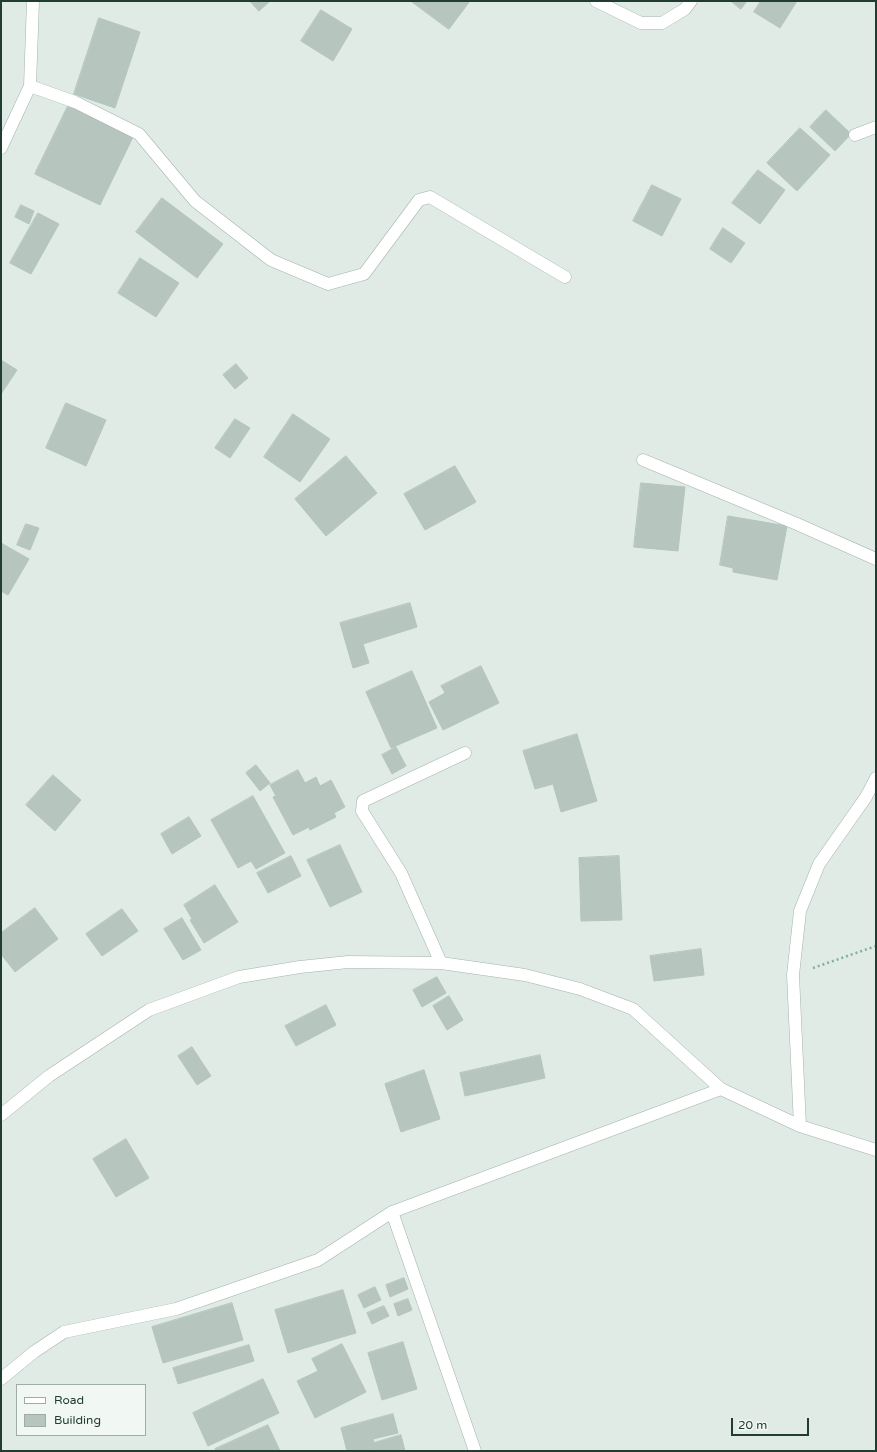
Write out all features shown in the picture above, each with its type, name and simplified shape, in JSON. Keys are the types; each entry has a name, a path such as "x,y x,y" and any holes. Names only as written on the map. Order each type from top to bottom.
{"street":[{"path":"1,148 30,86 33,1"},
{"path":"596,1 640,23 662,23 684,9 691,1"},
{"path":"30,86 75,102 139,134 195,201 271,260 328,284 364,274 419,200 430,197 565,277"},
{"path":"855,135 876,127"},
{"path":"643,460 797,524 876,559"},
{"path":"442,963 401,873 362,811 363,801 465,754"},
{"path":"800,1126 793,975 800,911 819,864 866,797 876,778"},
{"path":"1,1115 49,1076 149,1010 239,977 300,967 348,962 442,963 525,975 580,988 633,1009 721,1089 800,1126 876,1150"},
{"path":"1,1379 34,1352 64,1332 176,1309 318,1260 392,1212 721,1089"},
{"path":"392,1212 475,1451"}],"path":[{"path":"793,975 876,946"}],"building":[{"path":"250,1 270,1 259,11"},
{"path":"411,1 470,1 449,29"},
{"path":"731,1 747,1 741,9"},
{"path":"761,1 797,1 780,28 754,12"},
{"path":"321,10 352,29 333,61 301,41"},
{"path":"99,18 140,32 115,108 74,94"},
{"path":"68,106 133,137 100,205 35,174"},
{"path":"826,110 851,134 835,151 810,127"},
{"path":"800,128 830,155 797,191 767,163"},
{"path":"758,170 785,190 760,224 732,203"},
{"path":"652,185 681,199 662,236 633,221"},
{"path":"162,198 223,244 197,278 136,232"},
{"path":"21,205 34,211 29,224 15,217"},
{"path":"38,213 59,224 31,274 10,263"},
{"path":"723,228 745,243 731,263 710,249"},
{"path":"140,258 179,283 156,317 118,293"},
{"path":"1,360 17,370 1,394"},
{"path":"236,364 248,378 235,389 223,375"},
{"path":"66,403 106,420 86,466 46,448"},
{"path":"293,414 330,439 300,482 264,457"},
{"path":"235,419 250,428 230,458 215,448"},
{"path":"346,456 377,493 326,536 295,499"},
{"path":"455,466 476,502 425,530 404,494"},
{"path":"641,483 685,487 678,551 634,547"},
{"path":"728,516 787,526 777,580 733,572 733,568 720,565"},
{"path":"26,524 39,528 30,550 17,545"},
{"path":"1,543 29,559 8,595 1,591"},
{"path":"410,603 417,627 363,644 369,663 353,668 340,623"},
{"path":"481,666 499,703 443,730 429,702 445,693 441,686"},
{"path":"412,671 437,728 391,748 366,692"},
{"path":"577,734 597,801 561,812 553,784 535,789 523,751"},
{"path":"396,747 406,766 392,774 382,755"},
{"path":"256,765 270,783 260,791 246,773"},
{"path":"298,770 305,783 316,777 320,786 331,780 345,807 334,813 336,817 310,830 309,827 293,835 273,797 276,796 270,785"},
{"path":"53,775 81,800 55,831 26,805"},
{"path":"253,796 285,853 256,869 251,861 238,868 211,820"},
{"path":"189,817 201,836 172,854 161,834"},
{"path":"340,845 362,892 330,907 307,860"},
{"path":"291,856 301,876 268,893 257,873"},
{"path":"619,856 622,920 581,921 579,858"},
{"path":"215,885 238,922 204,943 190,920 192,919 184,905"},
{"path":"35,908 58,939 15,972 1,954 1,933"},
{"path":"122,909 138,931 102,956 86,934"},
{"path":"182,918 201,950 183,960 164,929"},
{"path":"701,949 704,975 654,981 650,956"},
{"path":"437,977 446,993 422,1007 413,990"},
{"path":"449,996 463,1020 447,1030 433,1006"},
{"path":"326,1005 336,1025 296,1046 285,1026"},
{"path":"192,1047 211,1076 197,1085 178,1056"},
{"path":"540,1055 545,1078 465,1096 460,1073"},
{"path":"424,1070 440,1119 401,1132 385,1084"},
{"path":"126,1139 149,1178 116,1197 93,1159"},
{"path":"404,1278 408,1289 390,1297 386,1285"},
{"path":"375,1287 381,1300 364,1308 358,1295"},
{"path":"343,1290 356,1333 288,1353 275,1310"},
{"path":"408,1299 412,1310 398,1316 394,1304"},
{"path":"232,1303 243,1340 163,1363 152,1327"},
{"path":"384,1306 389,1316 372,1324 367,1313"},
{"path":"403,1342 417,1389 382,1400 368,1353"},
{"path":"342,1344 366,1392 315,1418 297,1381 318,1371 312,1359"},
{"path":"249,1345 254,1361 178,1384 173,1368"},
{"path":"263,1379 279,1413 208,1446 193,1413"},
{"path":"393,1414 398,1433 373,1439 376,1451 347,1451 341,1428"},
{"path":"268,1425 280,1451 216,1451 215,1449"},
{"path":"401,1435 405,1451 377,1451 374,1443"}]}
